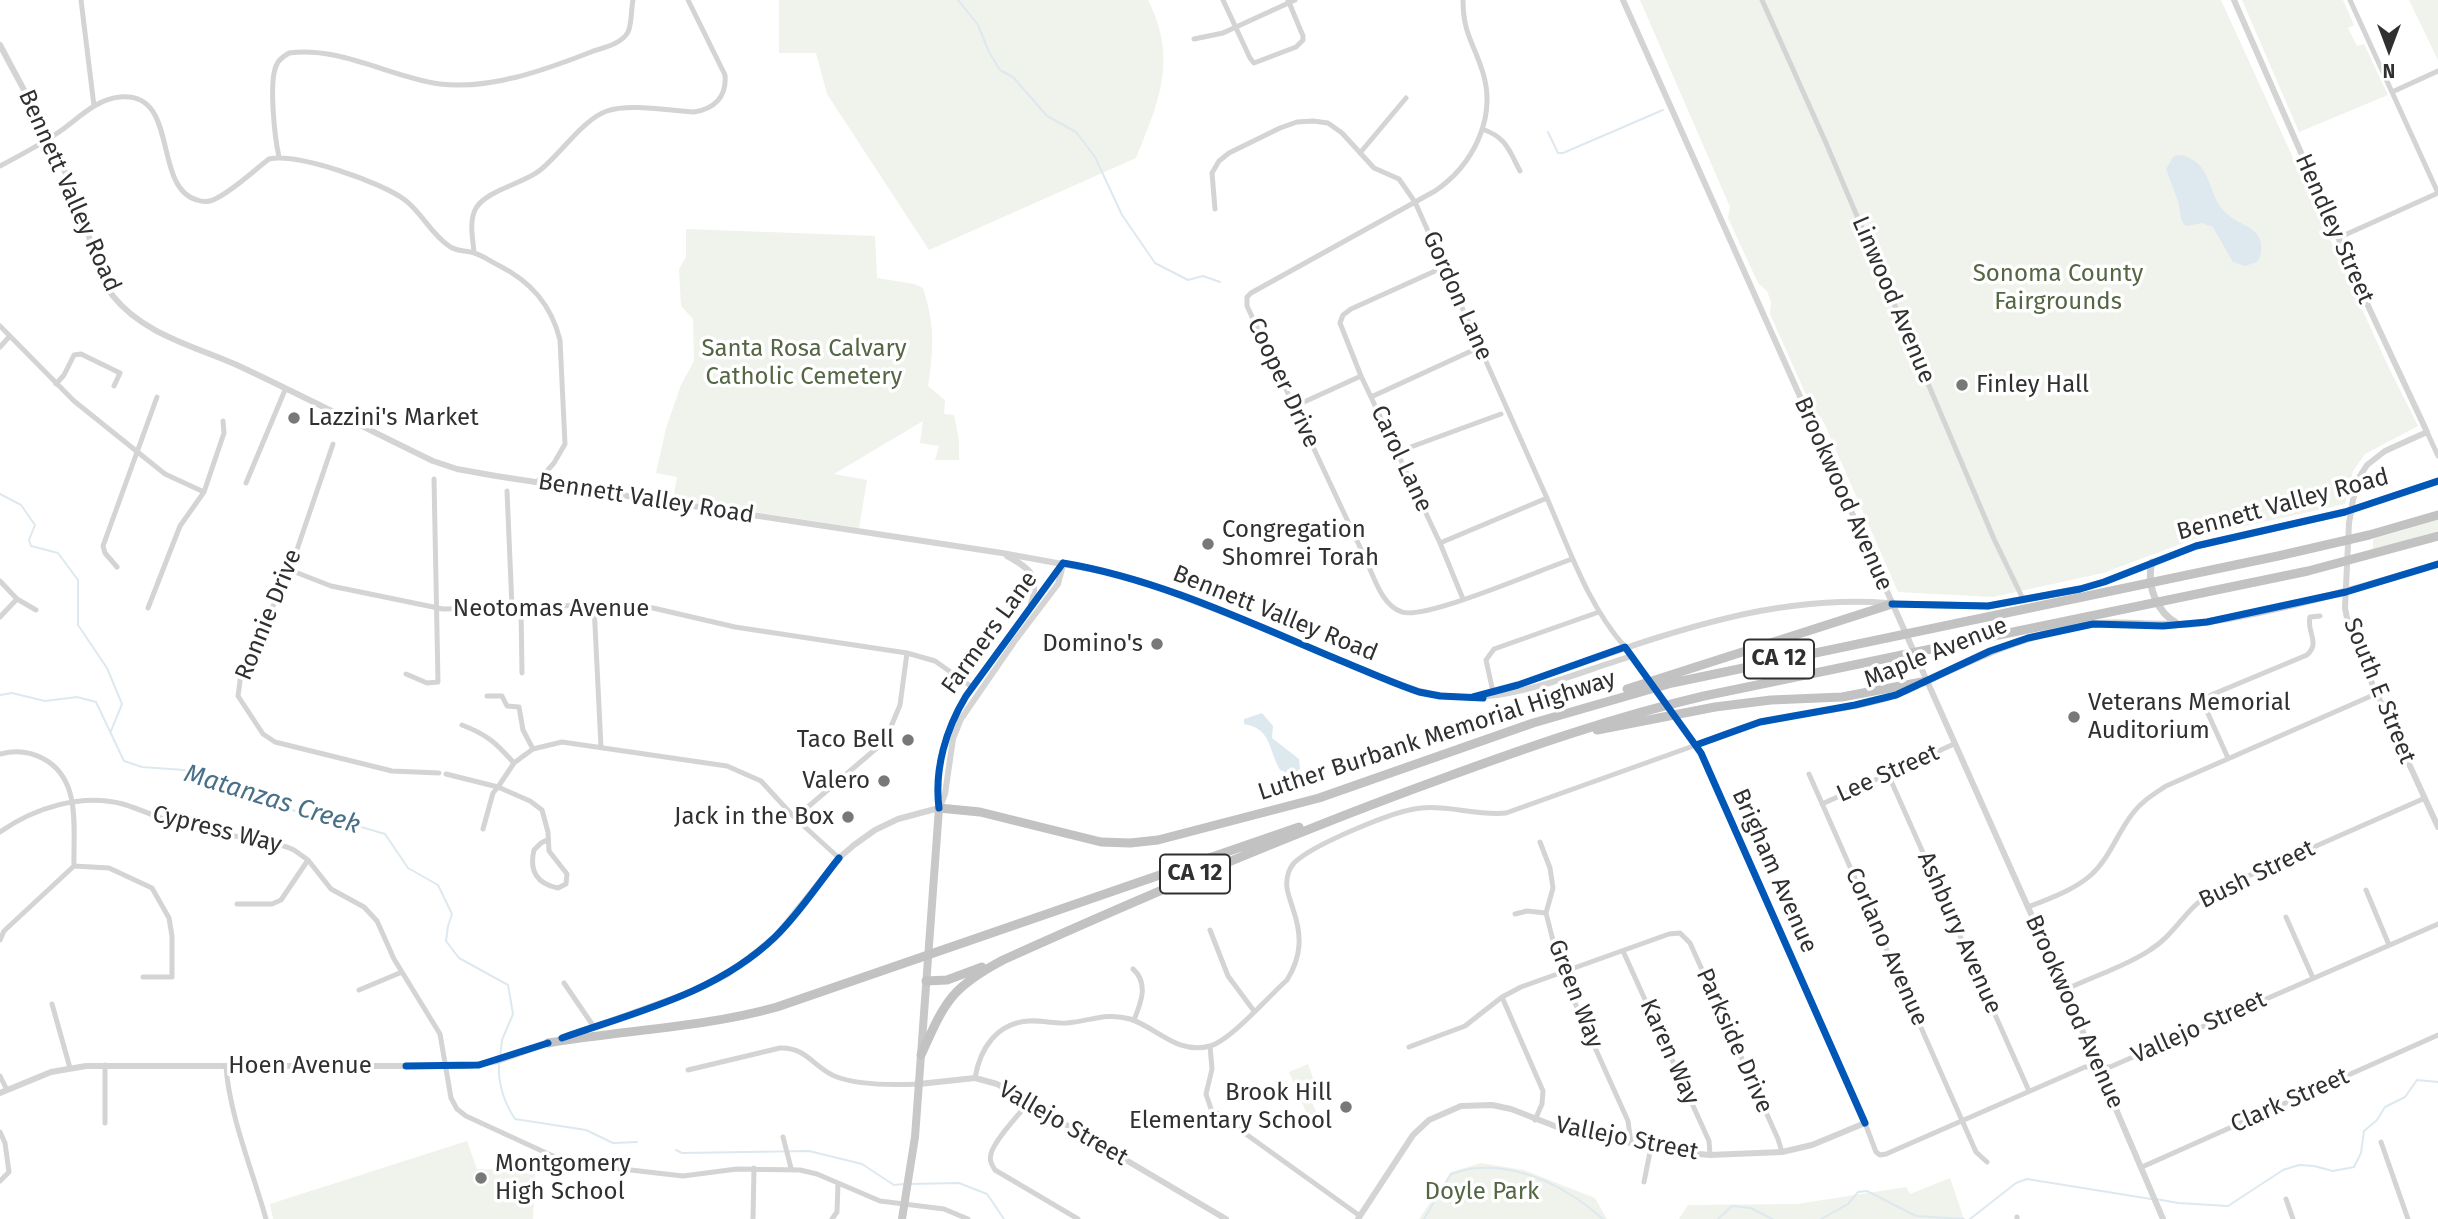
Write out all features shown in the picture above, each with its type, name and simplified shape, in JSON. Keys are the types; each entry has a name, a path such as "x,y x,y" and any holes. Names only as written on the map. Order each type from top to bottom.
{"highway":[{"name":"CA 12","path":"1670,679 2329,545 2438,515"},
{"name":"Luther Burbank Memorial Highway","path":"1391,797 1478,765 1655,713 1685,700 2328,566 2438,537"},
{"path":"1670,679 1892,604"},
{"name":"Luther Burbank Memorial Highway","path":"939,808 980,812 1101,842 1149,842 1321,797 1670,679"},
{"path":"1655,713 1692,711 1771,700 1842,697 1927,681"},
{"path":"548,1043 747,1015 903,965 1055,910 1391,797"},
{"name":"CA 12","path":"921,1055 940,1013 953,995 975,975 1194,875 1391,797"},
{"path":"926,981 947,980 1003,960"}],"main road":[{"name":"Bennett Valley Road","path":"1892,604 1989,606 2097,585 2209,542 2351,511 2438,481"},
{"path":"2152,562 2150,575 2158,607 2164,615 2179,625"},
{"name":"Maple Avenue","path":"1927,681 1990,651 2028,638 2098,624 2179,625 2207,622 2346,592 2438,564"},
{"name":"Farmers Lane","path":"902,1219 908,1190 919,1084 939,808"}],"street":[{"path":"81,0 94,106"},
{"path":"279,157 275,138 273,76 276,65 289,53 317,53 436,83 457,85 496,80 555,66 620,40 628,32 633,0"},
{"path":"474,253 471,222 475,209 482,200 519,184 537,172 596,117 613,109 694,112 707,110 715,105 721,97 726,82 725,75 688,0"},
{"path":"1194,39 1213,36 1236,27 1290,1 1303,36 1301,43 1254,62 1250,58 1236,27 1223,0"},
{"name":"Cooper Drive","path":"1463,0 1465,27 1485,82 1485,120 1478,144 1464,166 1450,181 1415,202 1247,296 1247,306 1386,600 1404,613 1414,613 1464,599 1572,559"},
{"name":"Brookwood Avenue","path":"1623,0 2066,990 2163,1219"},
{"name":"Linwood Avenue","path":"1762,0 1826,143 1994,539 2024,601"},
{"name":"Hendley Street","path":"2234,0 2338,238 2438,456"},
{"path":"2338,238 2438,193 2350,0"},
{"name":"Bennett Valley Road","path":"0,44 50,138 82,209 97,268 111,295 145,325 236,365 433,461 457,469 1002,553 1106,572 1143,582 1411,689 1433,695 1489,698 1532,688 1632,656"},
{"path":"2392,92 2438,71"},
{"path":"0,166 76,122 94,106 123,96 144,103 159,121 176,183 191,198 200,201 217,199 269,159 279,157 328,167 393,192 412,206 446,244 474,253 508,270 528,284 545,302 556,326 563,365 565,444 554,463 537,482"},
{"path":"1360,153 1406,98"},
{"name":"Gordon Lane","path":"1215,209 1212,173 1219,161 1229,153 1297,122 1328,123 1342,133 1374,168 1399,179 1415,202 1572,559 1600,612 1625,647"},
{"path":"1482,130 1496,134 1505,141 1520,171"},
{"name":"Carol Lane","path":"1444,267 1351,309 1341,319 1341,328 1464,599"},
{"path":"0,326 74,401 165,474 204,492"},
{"path":"0,347 9,337"},
{"path":"1371,397 1480,347"},
{"path":"56,384 74,355 81,354 120,373 114,386"},
{"path":"1293,407 1361,376"},
{"path":"246,484 285,390"},
{"path":"117,567 104,553 103,546 157,397"},
{"path":"1397,452 1501,414"},
{"path":"148,608 180,526 204,492 224,433 223,421"},
{"name":"South E Street","path":"2427,432 2385,451 2367,466 2358,481 2351,511 2346,592 2347,623 2438,827"},
{"name":"Ronnie Drive","path":"333,444 290,569 241,674 238,696 263,734 275,742 392,771 443,774 498,787 530,800 542,810 548,832 547,840"},
{"path":"406,674 427,682 438,682 434,479"},
{"path":"507,491 512,607"},
{"path":"1440,543 1547,498"},
{"path":"1002,553 1027,567 1033,577 1035,591 1030,609"},
{"path":"939,808 944,794 953,739 961,719 1058,584 1063,563"},
{"name":"Farmers Lane","path":"939,808 937,794 943,752 956,714 972,687 1063,563"},
{"name":"Neotomas Avenue","path":"290,569 331,586 436,608 594,605 653,608 734,627 907,653 935,661 972,687"},
{"path":"0,581 17,599 36,610"},
{"path":"0,617 17,599"},
{"name":"Bennett Valley Road","path":"1473,697 1518,685 1696,624 1752,611 1850,601 1892,604"},
{"path":"594,605 601,747"},
{"path":"521,607 523,673"},
{"path":"1493,692 1486,660 1494,649 1600,612"},
{"path":"2228,758 2204,707 2206,699 2306,655 2313,649 2314,642 2308,624 2310,617 2320,616"},
{"name":"Brigham Avenue","path":"1625,647 1696,745 1876,1152 1880,1155"},
{"path":"795,818 885,741 900,705 907,653"},
{"name":"Maple Avenue","path":"1696,745 1760,722 1888,697 1906,692 1927,681"},
{"path":"2028,907 2089,877 2105,859 2131,815 2166,786 2378,693"},
{"path":"487,696 502,696 507,706 519,707 523,730 533,749"},
{"path":"462,725 495,741 514,763"},
{"path":"483,829 493,793 514,763 533,749 562,742 727,766 748,774 761,781 795,818 839,858"},
{"name":"Lee Street","path":"1822,804 1954,744"},
{"path":"975,1078 979,1058 990,1039 1010,1025 1031,1021 1067,1023 1112,1015 1134,1020 1171,1042 1193,1047 1210,1046 1232,1033 1287,980 1296,962 1300,936 1287,880 1290,868 1296,861 1312,851 1349,832 1415,809 1433,807 1487,814 1506,813 1696,745"},
{"path":"0,754 23,751 51,762 69,786 73,802 74,866"},
{"name":"Corlano Avenue","path":"1808,774 1976,1152 1987,1162"},
{"name":"Ashbury Avenue","path":"1888,774 2029,1091"},
{"name":"Bush Street","path":"2066,990 2150,951 2189,909 2214,891 2425,798"},
{"name":"Cypress Way","path":"0,832 34,813 73,802 100,801 123,805 179,825 288,847 308,860 331,889 359,904 373,916 402,972 440,1034 446,1066"},
{"name":"Hoen Avenue","path":"3,1092 51,1072 105,1065 446,1066 485,1064 512,1056 705,987 742,965 783,929 839,858 861,840 906,816 939,808"},
{"path":"547,840 549,851 567,874 568,881 558,888 539,881 534,872 534,850 547,840"},
{"name":"Green Way","path":"1540,842 1550,868 1553,888 1546,913 1561,972 1628,1121 1631,1143"},
{"path":"237,904 272,904 281,900 308,860"},
{"path":"0,940 4,931 74,866 109,868 152,888 169,918 173,936 172,977 143,977"},
{"path":"2366,890 2389,945"},
{"path":"1515,914 1527,911 1546,913"},
{"path":"2286,917 2313,978"},
{"name":"Vallejo Street","path":"1880,1155 2085,1067 2110,1067 2438,923"},
{"path":"1210,930 1228,976 1254,1011"},
{"name":"Parkside Drive","path":"1623,951 1669,934 1680,933 1690,943 1782,1152"},
{"path":"1409,1046 1465,1026 1513,990 1623,951"},
{"name":"Karen Way","path":"1623,951 1709,1141 1710,1155"},
{"path":"1133,969 1138,973 1142,987 1141,1003 1134,1020"},
{"path":"359,990 402,972"},
{"path":"564,982 594,1027"},
{"path":"1502,997 1543,1091 1542,1104 1535,1120"},
{"path":"52,1004 70,1068"},
{"name":"Clark Street","path":"2142,1167 2438,1035"},
{"path":"1210,1046 1212,1069 1206,1094 1211,1109 1359,1217"},
{"name":"Vallejo Street","path":"688,1070 780,1048 792,1048 802,1052 838,1078 919,1084 975,1078 997,1084 1226,1219"},
{"path":"105,1065 105,1123"},
{"path":"226,1066 238,1124 266,1219"},
{"path":"446,1066 451,1098 460,1112 560,1159 578,1164 683,1176 754,1168 791,1168 817,1174 880,1201 950,1210 968,1219"},
{"path":"0,1076 3,1092"},
{"path":"1028,1103 993,1149 990,1160 992,1166 1079,1219"},
{"name":"Vallejo Street","path":"1359,1217 1422,1125 1461,1106 1476,1104 1511,1109 1565,1130 1677,1152 1710,1155 1782,1152 1812,1145 1865,1123"},
{"path":"0,1132 5,1143 9,1172 0,1181"},
{"path":"785,1140 791,1168"},
{"path":"2381,1142 2408,1219"},
{"path":"1644,1182 1651,1147"},
{"path":"753,1219 754,1168"},
{"path":"832,1219 838,1209 838,1183"},
{"path":"2286,1199 2293,1219"}],"green space":[{"path":"779,0 1148,0 1162,42 1162,80 1158,99 1136,158 929,250 827,94 816,53 779,53"},
{"name":"Sonoma County Fairgrounds","path":"1640,0 2221,0 2418,426 2365,454 2353,471 2345,504 2205,535 2103,573 1993,597 1898,592 1825,425 1820,416 1816,417 1770,314 1771,302 1767,291 1758,283 1728,218 1730,207"},
{"path":"2242,0 2343,0 2354,25 2348,28 2357,46 2364,44 2388,95 2299,132"},
{"path":"2409,0 2438,0 2438,60"},
{"name":"Santa Rosa Calvary Catholic Cemetery","path":"686,229 875,236 877,278 923,288 930,314 932,337 928,386 945,400 944,414 954,415 959,440 959,460 935,460 939,446 920,443 923,421 834,474 867,480 859,528 673,499 677,477 656,473 666,428 681,385 694,361 693,319 681,306 679,269 686,257"},
{"path":"2438,520 2438,531 2373,550 2373,539"},
{"path":"1232,552 1247,556 1241,565 1234,568 1221,563"},
{"path":"1308,1064 1317,1089 1304,1094 1308,1093 1318,1116 1309,1119 1289,1072"},
{"path":"467,1141 477,1169 535,1171 533,1219 273,1219 270,1204"},
{"name":"Doyle Park","path":"1481,1163 1524,1170 1595,1198 1607,1219 1419,1219 1451,1172"},
{"path":"1950,1178 1964,1219 1679,1219 1688,1205 1797,1204 1906,1187 1910,1194"}],"shaded area":[{"path":"2182,155 2200,166 2220,207 2258,236 2261,250 2257,262 2245,266 2233,262 2213,227 2202,223 2186,226 2182,222 2178,201 2166,169 2174,156"},
{"path":"1262,713 1273,726 1272,738 1299,759 1300,769 1293,775 1280,770 1265,735 1260,730 1244,724 1244,719"}],"waterway":[{"path":"958,0 978,25 1000,70 1013,77 1047,116 1076,132 1095,157 1122,215 1155,263 1188,280 1203,276 1220,282"},
{"path":"1548,132 1558,153 1563,153 1663,110"},
{"path":"0,494 21,505 35,525 29,540 31,546 58,553 78,580 78,625 107,668 122,704 111,731"},
{"name":"Matanzas Creek","path":"0,695 12,693 45,701 77,697 96,702 124,761 142,767 198,771 277,807 334,819 385,834 408,868 438,885 452,914 446,941 459,958 508,985 513,1014 502,1040 500,1059"},
{"name":"Matanzas Creek","path":"499,1065 503,1093 515,1119 586,1130 613,1143 637,1142"},
{"name":"Matanzas Creek","path":"2156,1199 2228,1206 2283,1170 2299,1165 2333,1171 2354,1167 2361,1153 2364,1131 2377,1120 2385,1107 2405,1097 2417,1080 2438,1082"},
{"name":"Matanzas Creek","path":"676,1150 682,1153 809,1151 862,1164 894,1185 904,1184"},
{"name":"Matanzas Creek","path":"1424,1219 1451,1174 1478,1168 1513,1170 1545,1181 1576,1198 1603,1219"},
{"name":"Matanzas Creek","path":"1970,1219 2016,1183 2027,1179 2151,1199"},
{"name":"Matanzas Creek","path":"909,1184 959,1183 987,1194 1004,1219"},
{"name":"Matanzas Creek","path":"1821,1219 1848,1204 1858,1192 1867,1191 1916,1216 1964,1219"},
{"name":"Matanzas Creek","path":"1718,1219 1732,1206 1751,1208 1772,1219"}],"cycle path":[{"path":"1892,604 1988,606 2080,589 2196,546 2345,512 2438,481"},
{"path":"1063,563 1099,570 1169,591 1419,692 1483,698"},
{"path":"939,808 940,764 947,736 959,709 1063,563"},
{"path":"1696,745 1760,722 1896,695 1990,651 2028,638 2093,624 2163,626 2207,622 2346,592 2438,564"},
{"path":"1473,697 1518,685 1625,647 1701,753 1865,1123"},
{"path":"562,1038 674,999 728,973 784,928 839,858"},
{"path":"406,1066 479,1065 548,1043"}],"place":[{"name":"Finley Hall","path":"1962,385"},
{"name":"Lazzini's Market","path":"294,418"},
{"name":"Congregation Shomrei Torah","path":"1208,544"},
{"name":"Domino's","path":"1157,644"},
{"name":"Veterans Memorial Auditorium","path":"2074,717"},
{"name":"Taco Bell","path":"908,740"},
{"name":"Valero","path":"884,781"},
{"name":"Jack in the Box","path":"848,817"},
{"name":"Brook Hill Elementary School","path":"1346,1107"},
{"name":"Montgomery High School","path":"481,1178"}]}
